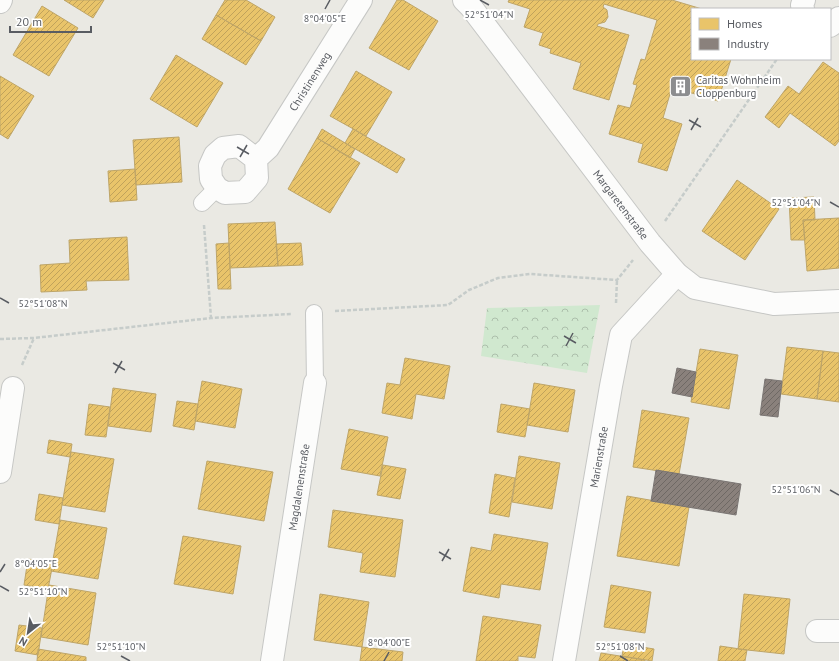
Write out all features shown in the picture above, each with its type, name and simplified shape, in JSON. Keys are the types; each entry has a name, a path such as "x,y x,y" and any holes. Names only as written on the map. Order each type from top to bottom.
{"street":[{"name":"Christinenweg","path":"256,159 268,148 361,0"},
{"name":"Margaretenstraße","path":"464,0 471,7 650,244 677,274 695,288 774,304 839,300"},
{"path":"831,26 839,18"},
{"path":"239,146 256,159 257,178 245,192 225,193 210,196 210,166 215,155 223,148 239,146"},
{"name":"Marienstraße","path":"564,661 621,335 677,274"},
{"name":"Magdalenenstraße","path":"272,661 315,383"},
{"path":"0,472 13,388"},
{"path":"817,631 839,631"}],"lane":[{"name":"Magdalenenstraße","path":"314,312 315,383"}],"path":[{"path":"650,244 776,60"},
{"path":"210,196 210,318"},
{"path":"13,388 34,338"}],"green space":[{"path":"600,305 587,373 481,356 487,308"}],"building: Homes":[{"path":"64,0 104,0 93,18"},
{"path":"225,0 246,0 275,17 261,41 216,15"},
{"path":"397,0 403,0 438,21 409,70 369,48"},
{"name":"Caritas Wohnheim Cloppenburg","path":"509,0 672,0 699,8 691,8 691,60 731,60 718,101 672,87 663,118 682,124 667,171 638,162 643,144 609,134 618,105 630,108 637,85 633,84 641,59 645,60 657,20 604,4 603,7 607,10 608,17 605,22 598,24 597,26 629,35 609,100 573,89 581,63 550,53 551,49 539,45 543,33 524,27 530,9 508,2"},
{"path":"42,6 78,28 49,76 13,55"},
{"path":"216,15 261,41 246,65 202,39"},
{"path":"176,55 223,83 197,127 150,99"},
{"path":"823,62 839,73 839,141 835,146 790,113 779,128 765,117 788,86 799,94"},
{"path":"356,71 392,92 366,136 330,116"},
{"path":"0,76 34,96 8,139 0,134"},
{"path":"322,129 355,149 350,158 317,138"},
{"path":"353,129 405,159 397,173 345,143"},
{"path":"179,137 182,182 136,185 133,140"},
{"path":"317,138 360,163 330,213 288,189"},
{"path":"135,169 137,200 110,202 108,171"},
{"path":"737,180 779,209 745,260 702,231"},
{"path":"814,197 815,220 803,220 805,240 791,240 789,198"},
{"path":"839,218 839,268 807,271 803,220"},
{"path":"275,222 278,266 230,268 228,224"},
{"path":"127,237 129,280 86,281 87,290 41,292 40,265 70,263 69,240"},
{"path":"229,243 231,289 218,289 216,244"},
{"path":"301,243 303,265 278,266 276,244"},
{"path":"787,347 823,351 817,399 781,394"},
{"path":"700,349 738,355 729,409 691,402"},
{"path":"823,351 839,353 839,402 817,399"},
{"path":"405,358 450,366 444,399 416,394 412,419 382,413 387,383 400,385"},
{"path":"202,381 242,389 235,428 195,421"},
{"path":"534,383 575,390 568,432 527,425"},
{"path":"113,388 156,394 151,432 108,426"},
{"path":"177,401 198,404 194,430 173,426"},
{"path":"89,404 110,407 106,437 85,435"},
{"path":"501,404 530,409 525,437 497,432"},
{"path":"642,410 689,418 679,474 633,467"},
{"path":"349,429 388,437 380,476 341,469"},
{"path":"49,440 72,444 70,457 47,453"},
{"path":"71,452 114,459 105,512 62,505"},
{"path":"519,456 560,463 552,509 512,502"},
{"path":"207,461 273,472 264,521 198,509"},
{"path":"383,465 406,469 400,499 377,495"},
{"path":"495,474 515,478 509,517 489,513"},
{"path":"39,494 63,498 59,524 35,520"},
{"path":"627,496 689,507 679,566 617,556"},
{"path":"333,510 403,520 395,577 360,572 363,553 328,547"},
{"path":"60,520 107,528 98,579 51,571"},
{"path":"494,534 548,543 540,590 501,584 499,598 463,591 471,547 491,551"},
{"path":"183,536 241,546 233,594 174,584"},
{"path":"28,559 53,563 48,589 24,585"},
{"path":"49,585 96,593 88,645 41,637"},
{"path":"611,585 651,592 645,633 604,627"},
{"path":"320,594 369,602 362,647 314,640"},
{"path":"744,594 790,599 784,654 738,649"},
{"path":"483,616 541,625 535,658 518,656 518,661 476,661"},
{"path":"19,625 42,628 38,655 15,651"},
{"path":"624,644 654,649 652,661 622,656"},
{"path":"720,646 747,650 745,661 718,661"},
{"path":"362,647 403,652 402,661 360,661"},
{"path":"38,649 86,657 86,661 37,661"},
{"path":"601,653 645,660 645,661 599,661"}],"building: Industry":[{"path":"677,368 696,372 692,397 672,393"},
{"path":"765,379 782,381 778,417 760,415"},
{"path":"656,470 741,484 736,515 651,501"}],"place":[{"name":"Caritas Wohnheim Cloppenburg","path":"680,86"}]}
